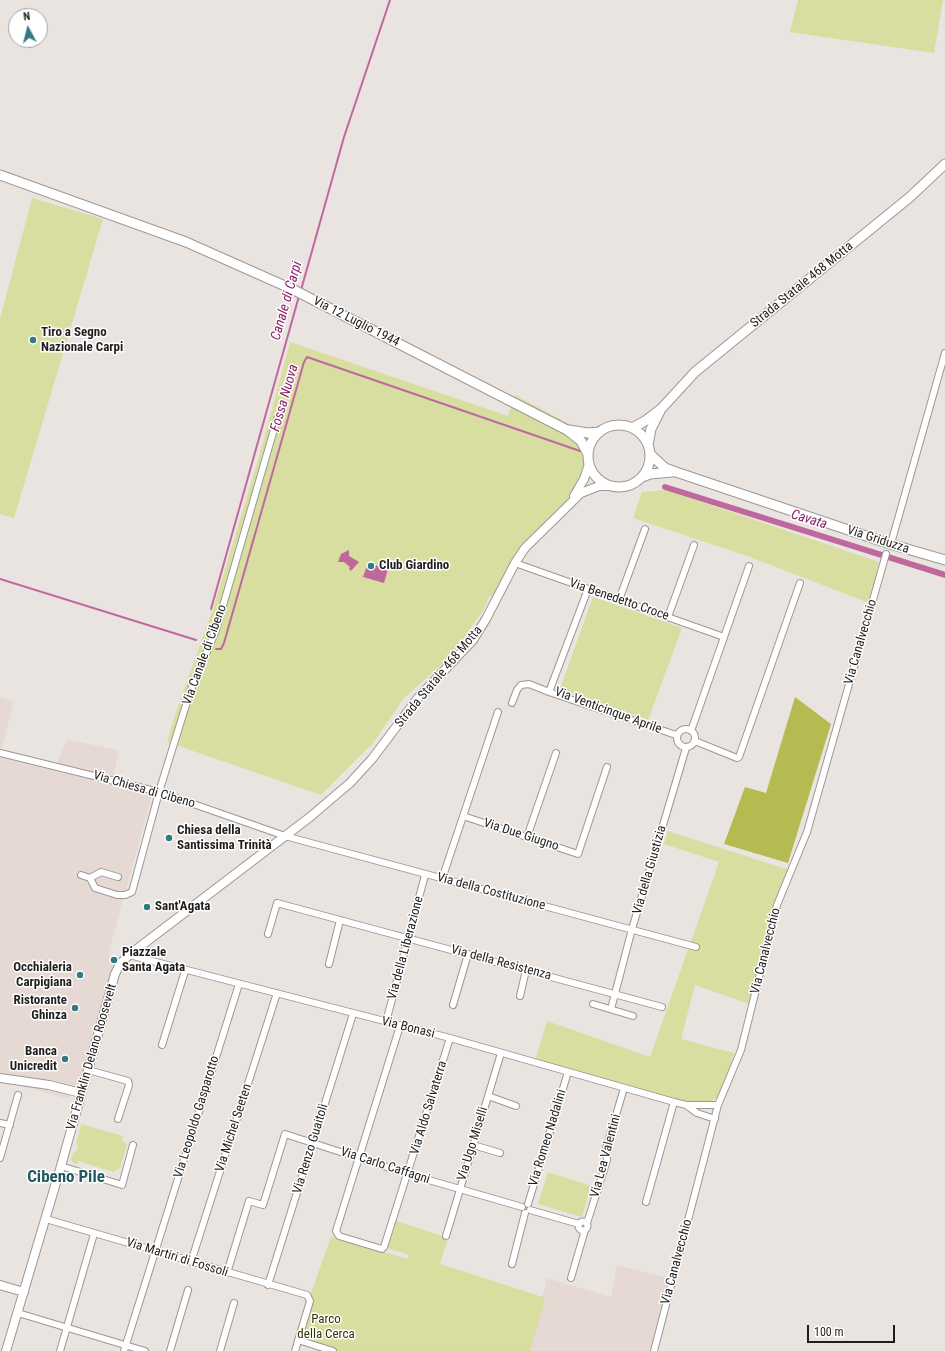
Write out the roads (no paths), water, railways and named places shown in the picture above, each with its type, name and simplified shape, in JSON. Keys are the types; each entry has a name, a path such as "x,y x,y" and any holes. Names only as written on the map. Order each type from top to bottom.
{"main road":[{"name":"Strada Statale 468 Motta","path":"662,408 695,372 910,197 945,164"},
{"name":"Via 12 Luglio 1944","path":"0,175 186,242 294,290 567,430"},
{"name":"Via 12 Luglio 1944","path":"0,178 27,184"},
{"path":"632,428 645,421 662,408"},
{"path":"571,501 590,488 628,486 642,477 649,462 651,429 662,408"},
{"path":"567,430 588,433 599,432 615,425 632,428 639,432 649,449"},
{"path":"567,430 581,441 588,454"},
{"path":"599,432 591,442 588,454 589,464 597,478 611,486"},
{"name":"Via Griduzza","path":"649,449 665,468 890,544 945,560"},
{"path":"571,501 584,479 589,464"},
{"name":"Via Griduzza","path":"642,477 650,474 676,472"},
{"name":"Strada Statale 468 Motta","path":"286,836 332,800 372,760 418,698 464,651 486,619 515,562 530,542 571,501"},
{"name":"Via Franklin Delano Roosevelt","path":"6,1351 62,1166 115,974 120,964 129,955 286,836"},
{"path":"0,1078 48,1085 81,1093"},
{"path":"0,1285 24,1292"}],"street":[{"path":"892,540 945,353"},
{"name":"Via Canale di Cibeno","path":"90,878 95,888 117,895 125,895 132,892 190,692 216,630 278,418"},
{"path":"619,600 644,529"},
{"path":"668,617 694,546"},
{"name":"Via Canalvecchio","path":"654,1351 716,1119 718,1105 741,1050 777,905 807,832 886,554"},
{"name":"Via Benedetto Croce","path":"515,562 724,637"},
{"path":"691,730 749,566"},
{"path":"694,742 736,758 739,757 800,583"},
{"name":"Via Venticinque Aprile","path":"588,589 549,692 676,735"},
{"path":"512,703 517,690 521,685 529,684 549,692"},
{"path":"442,879 498,712"},
{"path":"683,729 691,730 694,734 694,742 692,745 686,748 679,745 676,735 683,729"},
{"name":"Via della Giustizia","path":"611,1009 632,929 686,748"},
{"path":"527,837 556,753"},
{"name":"Via Chiesa di Cibeno","path":"0,754 160,792 286,836"},
{"name":"Via Due Giugno","path":"463,816 578,854 607,767"},
{"name":"Via della Costituzione","path":"286,836 425,875 696,947"},
{"path":"81,875 90,878 101,872 118,877"},
{"name":"Via della Liberazione","path":"386,1022 425,875"},
{"name":"Via della Resistenza","path":"268,934 277,903 616,993 662,1007"},
{"path":"329,964 340,920"},
{"path":"453,1005 468,954"},
{"name":"Via Bonasi","path":"129,955 185,971 277,993 450,1038 674,1102 686,1105 718,1105"},
{"path":"520,996 526,970"},
{"path":"162,1045 185,971"},
{"name":"Via Leopoldo Gasparotto","path":"125,1348 239,984"},
{"name":"Via Michel Seeten","path":"191,1262 277,993"},
{"path":"593,1004 633,1016"},
{"name":"Via Renzo Guaitoli","path":"268,1285 353,1014"},
{"path":"360,1158 400,1026"},
{"name":"Via Aldo Salvaterra","path":"360,1158 336,1230 339,1236 382,1249 384,1247 408,1174 450,1038"},
{"name":"Via Ugo Miselli","path":"446,1236 501,1052"},
{"path":"88,1070 128,1081 129,1085 118,1118"},
{"name":"Via Romeo Nadalini","path":"512,1264 526,1209 568,1072"},
{"name":"Via Lea Valentini","path":"571,1278 607,1160 606,1149 624,1088"},
{"path":"0,1158 18,1095"},
{"path":"488,1096 516,1106"},
{"path":"646,1202 674,1102"},
{"name":"Via Bonasi","path":"686,1105 697,1113 716,1119"},
{"path":"0,1122 10,1125"},
{"name":"Via Carlo Caffagni","path":"227,1273 249,1202 263,1205 285,1134 408,1174 526,1209 579,1224 582,1221 586,1226"},
{"path":"62,1166 122,1185 133,1145"},
{"path":"473,1145 500,1152"},
{"name":"Via Martiri di Fossoli","path":"46,1219 309,1297 310,1301 298,1340"},
{"path":"60,1351 94,1234"},
{"path":"170,1351 188,1290"},
{"path":"220,1351 234,1303"},
{"path":"18,1313 125,1348 145,1351"},
{"path":"295,1351 298,1340 333,1351"}],"waterway":[{"name":"Canale di Carpi","path":"301,290 344,137 390,0"},
{"name":"Canale di Carpi","path":"211,609 299,296"},
{"name":"Fossa Nuova","path":"216,649 221,649 224,643 304,362 307,357 583,452"},
{"name":"Cavata","path":"665,487 945,575"},
{"name":"Fossa Nuova","path":"0,579 196,640"}],"place":[{"name":"Tiro a Segno Nazionale Carpi","path":"33,340"},
{"name":"Club Giardino","path":"371,566"},
{"name":"Chiesa della Santissima Trinità","path":"169,838"},
{"name":"Sant'Agata","path":"147,907"},
{"name":"Piazzale Santa Agata","path":"114,960"},
{"name":"Occhialeria Carpigiana","path":"80,975"},
{"name":"Ristorante Ghinza","path":"75,1008"},
{"name":"Banca Unicredit","path":"65,1059"}],"district":[{"name":"Cibeno Pile","path":"66,1178"}],"park label":[{"name":"Parco della Cerca","path":"326,1328"}]}
